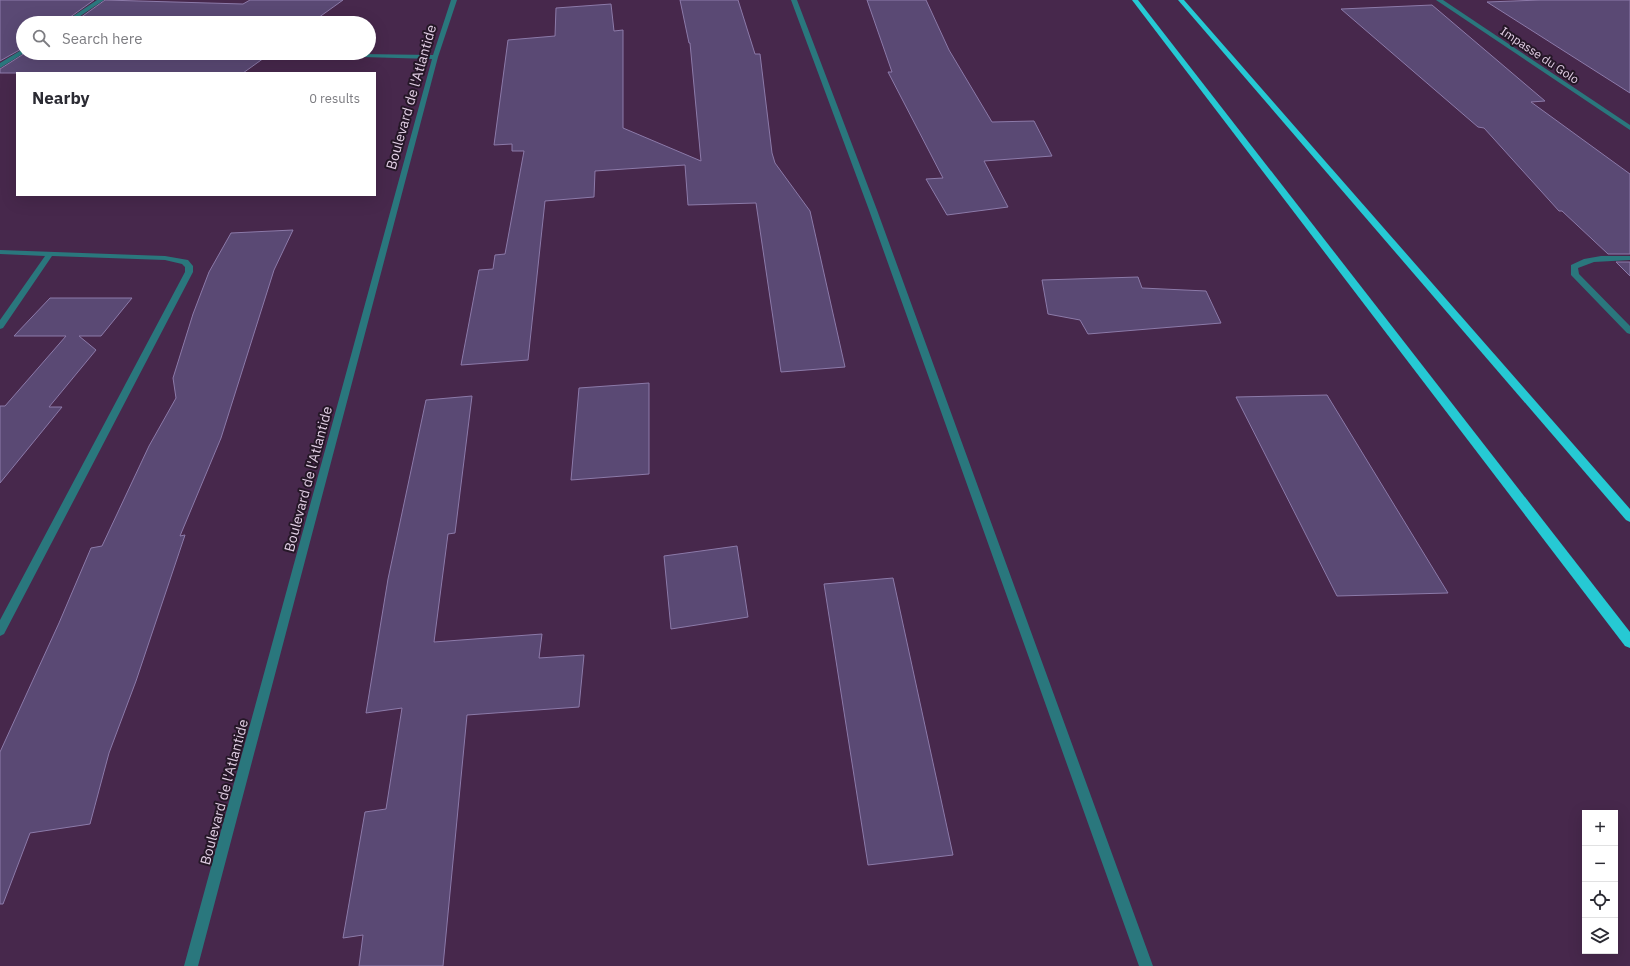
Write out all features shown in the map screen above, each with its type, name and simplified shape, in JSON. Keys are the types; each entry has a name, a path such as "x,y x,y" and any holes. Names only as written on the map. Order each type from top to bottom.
{"highway":[{"path":"1135,0 1630,642"},
{"path":"1181,0 1630,516"}],"street":[{"path":"77,16 101,0"},
{"name":"Boulevard de l'Atlantide","path":"191,966 435,57 454,0"},
{"path":"794,0 873,210 1146,966"},
{"name":"Impasse du Golo","path":"1439,0 1630,128"},
{"path":"376,55 435,57"},
{"path":"0,66 16,56"},
{"path":"0,252 177,260 185,262 189,266 189,272 0,631"},
{"path":"0,326 50,254"},
{"path":"1630,258 1594,259 1581,262 1574,267 1575,275 1630,331"}],"building":[{"path":"0,0 94,0 72,16 16,16 16,52 0,61"},
{"path":"105,0 243,4 250,0 343,0 321,16 83,16"},
{"path":"680,0 738,0 755,54 760,54 772,153 775,163 810,211 845,367 781,372 756,203 688,205 685,165 595,171 594,197 545,201 528,360 461,365 479,270 493,269 495,255 505,254 524,151 512,151 512,144 494,145 508,40 555,36 556,8 611,4 614,31 623,30 623,128 701,161 690,43"},
{"path":"867,0 926,0 949,50 992,122 1034,121 1052,156 984,161 1008,207 947,215 926,179 943,178 888,72 892,72"},
{"path":"1540,0 1630,0 1630,93 1487,2"},
{"path":"1432,5 1545,101 1531,102 1630,174 1630,254 1608,254 1562,211 1559,211 1484,128 1478,127 1341,9"},
{"path":"16,59 16,60 261,60 244,72 0,73 0,69"},
{"path":"293,230 274,270 221,438 180,536 185,535 136,681 109,753 90,824 30,833 3,904 0,904 0,752 59,623 91,548 102,546 149,446 176,398 173,378 193,314 209,272 231,233"},
{"path":"1616,262 1630,262 1630,276"},
{"path":"1138,277 1142,288 1206,291 1221,323 1088,334 1080,320 1048,314 1042,280"},
{"path":"50,298 132,298 101,336 79,336 96,350 49,407 62,407 0,483 0,406 5,406 66,336 14,336"},
{"path":"649,383 649,474 571,480 579,388"},
{"path":"1327,395 1448,593 1337,596 1236,397"},
{"path":"472,396 455,533 448,534 434,642 542,634 539,658 584,655 579,707 467,715 443,966 359,966 363,935 343,938 365,812 386,809 402,708 366,713 388,579 426,400"},
{"path":"737,546 748,617 671,629 664,556"},
{"path":"893,578 953,855 868,865 824,584"}]}
